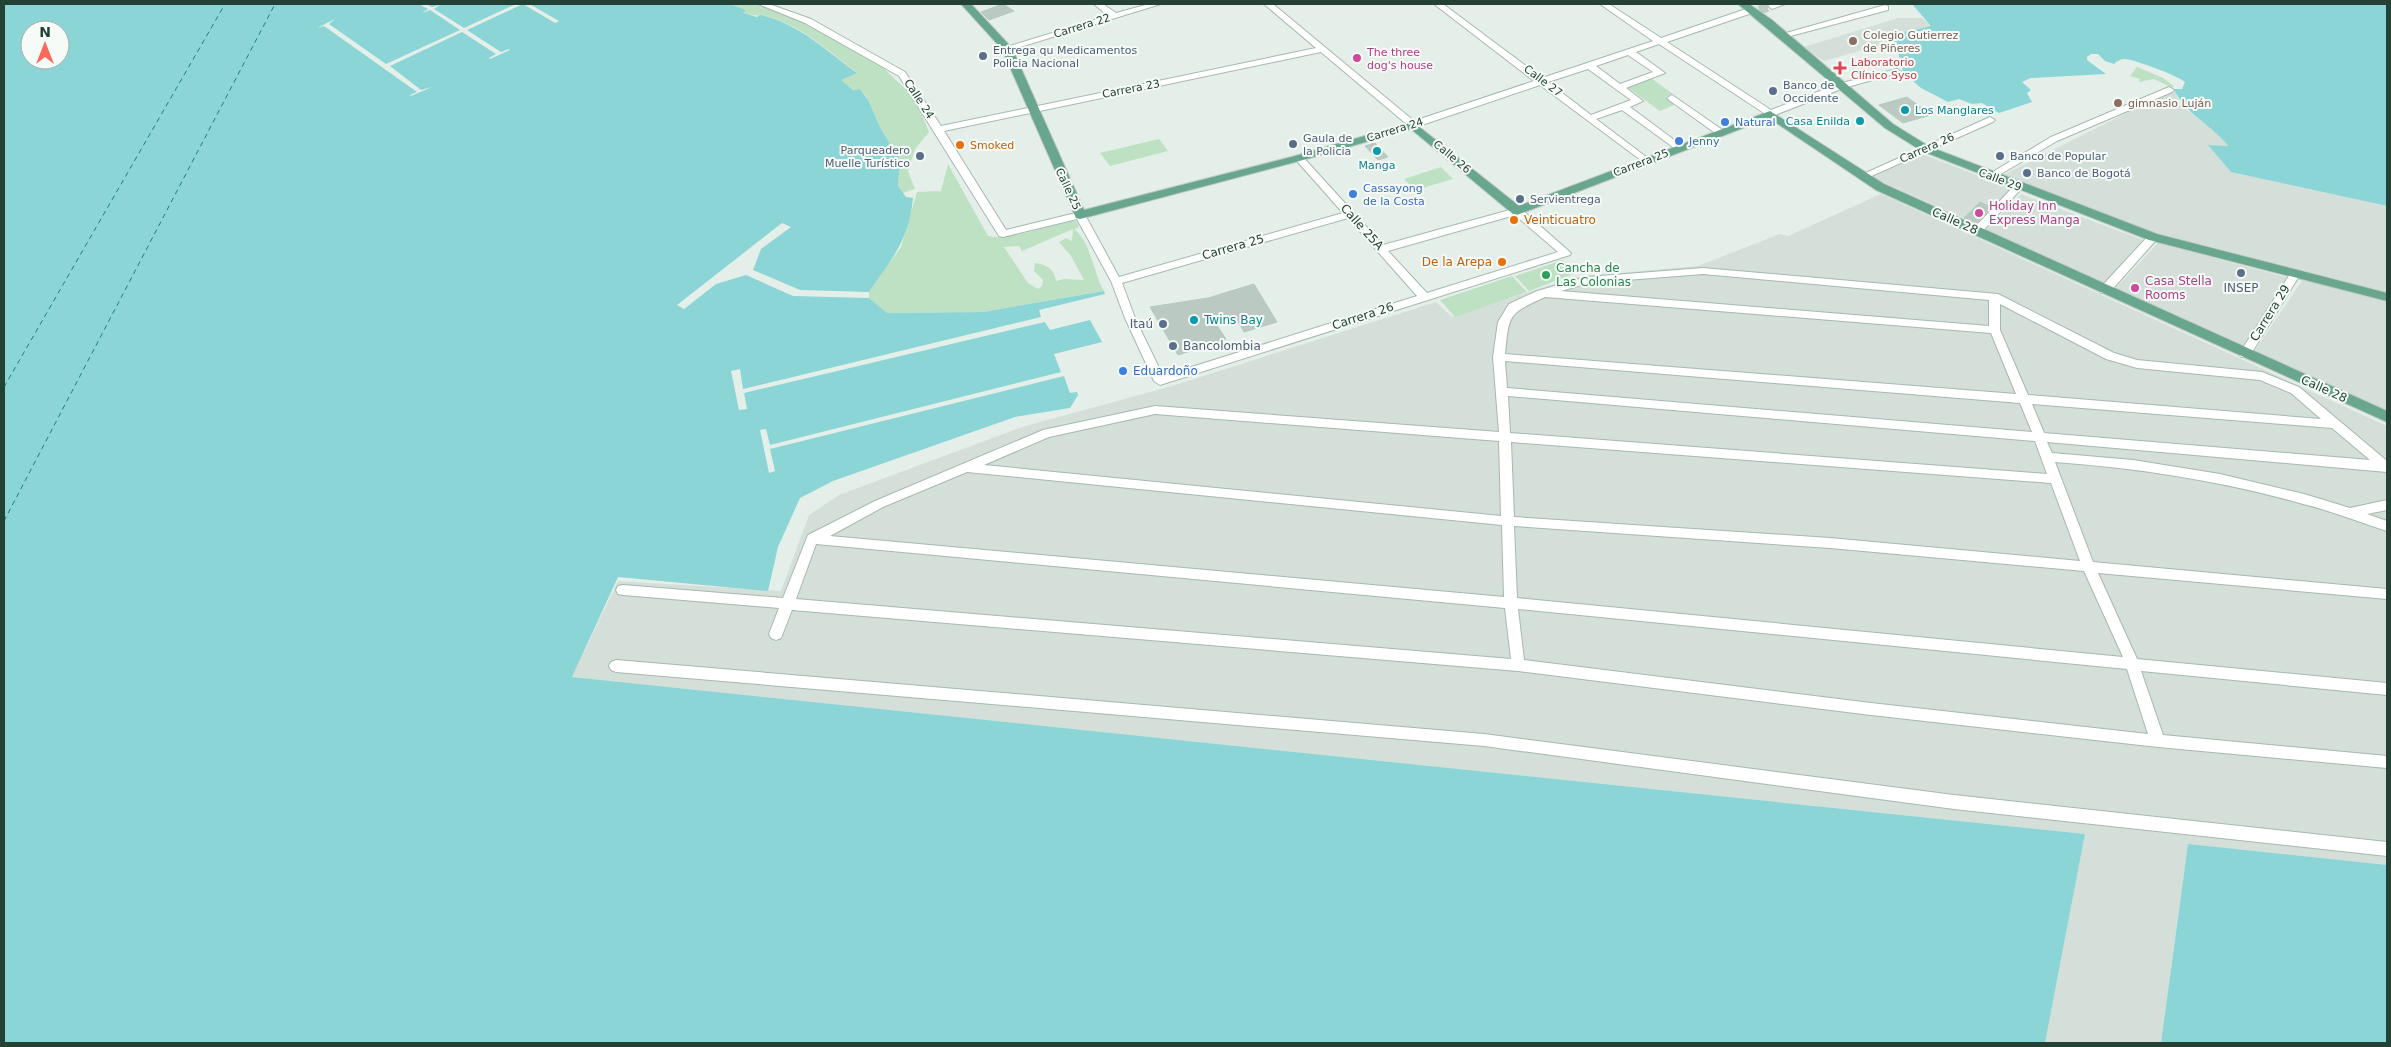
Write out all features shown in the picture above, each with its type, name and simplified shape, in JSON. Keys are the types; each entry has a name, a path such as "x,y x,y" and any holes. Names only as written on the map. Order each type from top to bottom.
{"main road":[{"name":"Calle 25","path":"966,4 1007,48 1032,109 1080,215"},
{"name":"Calle 29","path":"1752,9 1889,126 1926,149 2018,187 2153,237 2387,297"},
{"name":"Carrera 25","path":"1517,211 1770,114"},
{"name":"Calle 28","path":"1770,114 1880,188 2387,417"},
{"name":"Carrera 24","path":"1080,215 1299,158 1413,124"},
{"name":"Calle 26","path":"1413,124 1517,211"}],"street":[{"path":"1098,4 1114,16"},
{"name":"Carrera 22","path":"1007,48 1157,4"},
{"name":"Calle 26","path":"1268,4 1413,124"},
{"name":"Calle 27","path":"1438,4 1542,80 1646,161"},
{"name":"Calle 28","path":"1604,4 1770,114"},
{"path":"1772,6 1781,4"},
{"name":"Calle 24","path":"768,5 808,20 902,74 1003,234"},
{"path":"1783,35 1885,8"},
{"name":"Carrera 24","path":"1413,124 1752,9"},
{"name":"Carrera 23","path":"938,129 1324,50"},
{"path":"1620,87 1660,73 1628,51"},
{"path":"1589,64 1638,101 1590,118"},
{"name":"Carrera 25","path":"1770,114 1840,86 1897,72"},
{"path":"1991,176 2054,139 2169,90"},
{"path":"1672,98 1721,133"},
{"path":"1623,106 1680,148"},
{"name":"Carrera 26","path":"1864,176 1990,120"},
{"name":"Calle 25A","path":"1299,158 1383,249 1424,297"},
{"path":"1977,231 2018,187"},
{"name":"Calle 26","path":"1517,211 1566,253"},
{"name":"Carrera 25","path":"1383,249 1517,211"},
{"name":"Carrera 25","path":"1116,281 1351,214"},
{"name":"Carrera 24","path":"1003,234 1080,215"},
{"name":"Calle 25","path":"1080,215 1116,281 1130,318 1160,381"},
{"path":"2105,290 2153,237"},
{"name":"Carrera 26","path":"1160,381 1566,253"},
{"path":"1518,665 1511,603 1504,436 1498,357 1503,322 1513,307 1541,294 1586,280 1703,272 1994,296 2110,356 2137,364 2262,376 2278,382 2295,390 2385,467"},
{"name":"Carrera 29","path":"2245,354 2296,273"},
{"path":"1541,294 1996,330"},
{"path":"1994,296 1996,330 2040,438 2088,565 2132,663 2158,741"},
{"path":"1498,357 2333,424"},
{"path":"1500,391 2385,467"},
{"path":"776,634 812,539 879,504 1047,433 1155,410 2055,479"},
{"path":"2047,457 2154,468 2258,487 2321,503 2387,526"},
{"path":"963,467 1507,521 1830,543 2088,565 2387,594"},
{"path":"2351,513 2387,505"},
{"path":"2351,513 2387,516"},
{"path":"812,539 1511,603 2387,688"},
{"path":"623,590 788,602 1518,665 1871,709 2158,741 2387,762"},
{"path":"616,666 1484,740 1954,802 2387,849"}],"shaded area":[{"name":"Colegio Gutierrez de Piñeres","path":"1898,18 1922,18 1932,26 1881,38 1884,44 1824,61 1804,47"},
{"path":"2174,89 2179,101 2188,111 2219,134 2228,147 2209,145 2231,172 2387,206 2387,292 2154,232 2003,175"},
{"path":"1922,154 2013,189 1979,225 1872,177"},
{"path":"1881,194 2387,426 2387,865 2188,844 2161,1043 2045,1043 2085,834 572,677 618,581 781,591 809,515 839,495 1022,427 1172,386 1436,302 1452,317 1575,277 1698,266 1780,234 1788,236"},
{"path":"2021,194 2143,240 2105,284 1987,229"},
{"path":"2158,243 2289,278 2243,346 2115,289"},
{"path":"2303,279 2387,302 2387,411 2254,352"}],"green space":[{"path":"725,4 753,4 762,6 825,31 877,62 915,98 929,132 915,149 908,171 915,189 902,193 898,186 900,160 881,129 866,96 860,89 853,90 840,80 856,72 816,41 795,28 769,17 742,13 746,10"},
{"path":"2137,67 2163,78 2174,86 2172,88 2154,79 2139,82 2140,79 2130,76"},
{"path":"1651,78 1673,94 1665,97 1676,104 1660,111 1627,87"},
{"path":"1159,139 1168,151 1110,166 1100,153"},
{"path":"948,164 988,236 1008,236 1030,232 1072,219 1077,222 1079,227 1074,229 1088,249 1104,291 983,312 886,313 869,298 869,292 901,247 917,192 941,191","holes":["1073,229 1072,241 1066,238 1059,242 1071,256 1084,280 1064,279 1056,281 1052,270 1035,263 1034,271 1043,280 1042,286 1038,289 1028,283 1004,247 1019,246 1022,251"]},
{"path":"1441,167 1453,179 1415,190 1404,179"},
{"name":"Cancha de Las Colonias","path":"1563,260 1576,273 1529,291 1515,276"},
{"path":"1512,276 1527,292 1455,317 1440,300"}],"water":[{"path":"4,4 419,4 428,9 422,13 430,10 460,30 386,64 329,24 335,19 317,28 324,26 417,92 411,96 432,87 421,90 390,66 462,32 496,54 490,59 510,50 501,52 467,30 523,4 555,23 559,21 531,5 732,5 746,10 743,13 757,17 760,15 787,24 811,38 857,73 841,80 853,90 860,89 868,100 881,129 900,160 898,186 906,197 913,198 911,213 908,226 898,248 869,292 800,290 753,270 761,249 791,227 782,223 677,305 684,309 716,284 746,275 793,296 869,298 887,313 983,312 1104,291 1105,294 1039,310 1041,317 743,389 740,369 731,371 739,410 747,409 744,393 1045,322 1050,330 1090,320 1102,342 1054,354 1061,372 770,445 766,429 760,430 769,473 775,471 770,449 1064,376 1070,393 1077,392 1078,395 1070,408 1015,417 833,481 800,498 778,547 768,591 618,577 572,677 2085,834 2045,1043 4,1043"},
{"path":"426,4 516,4 464,28 434,9 440,5 432,7"},
{"path":"1912,4 2387,4 2387,206 2231,172 2208,145 2228,146 2222,138 2185,106 2174,89 2182,89 2185,82 2165,72 2130,60 2122,59 2114,64 2105,61 2098,54 2091,54 2087,57 2087,60 2106,74 2031,78 2022,82 2031,90 2027,93 2032,102 1999,113 1982,103 1972,104 1959,99 1948,102 1921,88 1903,72 1898,52 1892,45 1881,38 1931,26"},
{"path":"2188,844 2387,865 2387,1043 2161,1043"}],"building":[{"path":"1003,4 1014,11 989,20 981,12"},
{"name":"Los Manglares","path":"1907,97 1931,115 1903,123 1879,105"},
{"name":"Manga","path":"1375,143 1388,157 1378,160 1365,146"},
{"name":"Holiday Inn Express Manga","path":"1980,202 1991,207 1976,223 1964,218"},
{"name":"Twins Bay","path":"1254,284 1277,322 1244,332 1236,318 1216,324 1226,339 1178,355 1150,307 1208,298"}],"ferry route":[{"path":"4,387 225,4"},
{"path":"4,521 275,4"}],"tunnel":[{"path":"1759,10 1772,6"}],"place":[{"name":"Colegio Gutierrez de Piñeres","path":"1853,41"},
{"name":"Entrega qu Medicamentos Policia Nacional","path":"983,56"},
{"name":"The three dog's house","path":"1357,58"},
{"name":"Laboratorio Clínico Syso","path":"1840,68"},
{"name":"Banco de Occidente","path":"1773,91"},
{"name":"gimnasio Luján","path":"2118,103"},
{"name":"Los Manglares","path":"1905,110"},
{"name":"Casa Enilda","path":"1860,121"},
{"name":"Natural","path":"1725,122"},
{"name":"Jenny","path":"1679,141"},
{"name":"Gaula de la Policia","path":"1293,144"},
{"name":"Smoked","path":"960,145"},
{"name":"Manga","path":"1377,151"},
{"name":"Parqueadero Muelle Turístico","path":"920,156"},
{"name":"Banco de Popular","path":"2000,156"},
{"name":"Banco de Bogotá","path":"2027,173"},
{"name":"Cassayong de la Costa","path":"1353,194"},
{"name":"Servientrega","path":"1520,199"},
{"name":"Holiday Inn Express Manga","path":"1979,213"},
{"name":"Veinticuatro","path":"1514,220"},
{"name":"De la Arepa","path":"1502,262"},
{"name":"INSEP","path":"2241,273"},
{"name":"Cancha de Las Colonias","path":"1546,275"},
{"name":"Casa Stella Rooms","path":"2135,288"},
{"name":"Twins Bay","path":"1194,320"},
{"name":"Itaú","path":"1163,324"},
{"name":"Bancolombia","path":"1173,346"},
{"name":"Eduardoño","path":"1123,371"}]}
